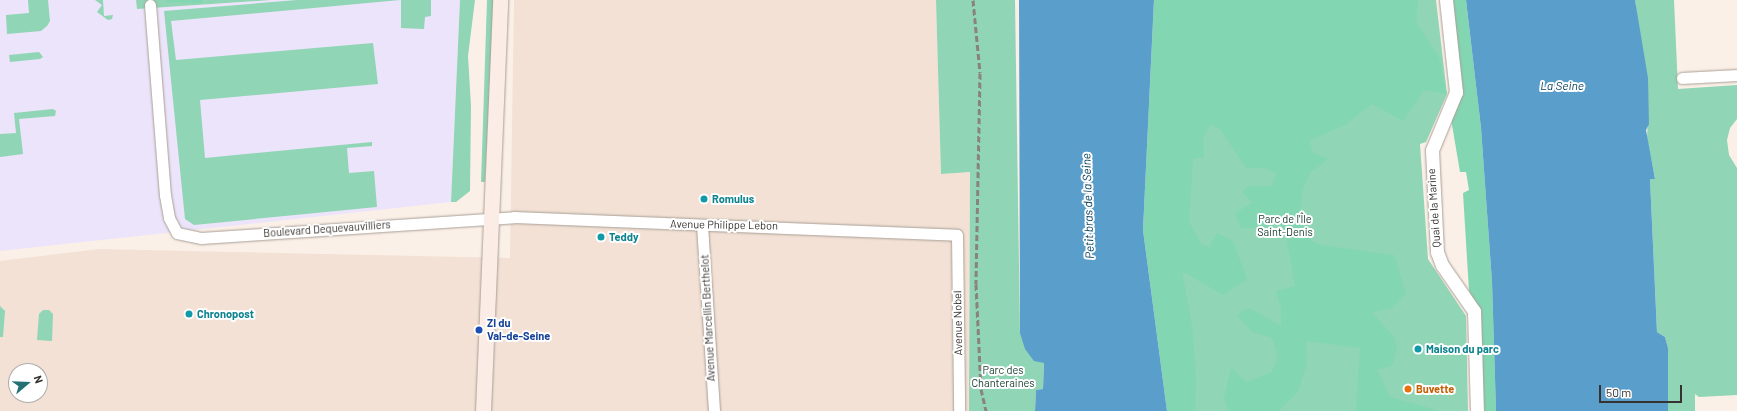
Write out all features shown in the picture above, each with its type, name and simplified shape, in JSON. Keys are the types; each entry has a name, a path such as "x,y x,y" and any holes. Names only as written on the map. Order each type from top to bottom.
{"main road":[{"path":"483,411 500,0"}],"street":[{"name":"Quai de la Marine","path":"1446,0 1456,92 1432,150 1437,252 1442,265 1474,311 1477,411"},
{"name":"Boulevard Dequevauvilliers","path":"150,4 165,195 169,218 177,233 201,238 490,217"},
{"path":"1682,78 1737,75"},
{"name":"Avenue Philippe Lebon","path":"490,217 957,235"},
{"name":"Avenue Marcellin Berthelot","path":"702,226 714,411"},
{"name":"Avenue Nobel","path":"957,235 959,411"}],"shaded area":[{"path":"0,0 136,0 137,9 271,0 460,0 451,202 0,251"},
{"path":"514,0 936,0 941,174 970,172 969,411 0,411 0,261 99,249 510,258"}],"green space":[{"path":"28,0 48,0 50,21 47,26 41,31 7,34 6,15 29,13"},
{"path":"95,0 103,0 104,16 113,15 112,19 108,20 97,12 102,5"},
{"path":"136,0 271,0 137,9"},
{"path":"166,0 202,0 203,3 166,2"},
{"path":"297,0 400,0 171,21 176,60 373,43 378,84 200,100 205,158 372,142 372,146 347,148 349,173 374,171 377,207 194,225 185,219 164,11"},
{"path":"401,0 431,0 431,16 425,17 424,29 401,28"},
{"path":"460,0 475,0 468,56 471,106 470,191 456,202 451,202"},
{"path":"487,0 494,0 485,182 481,182"},
{"name":"Parc des Chanteraines","path":"936,0 1015,0 1020,333 1044,362 1043,389 1036,390 1035,411 969,411 970,172 941,174"},
{"name":"Parc de l'Île Saint-Denis","path":"1154,0 1436,0 1447,94 1426,142 1420,144 1428,259 1466,316 1468,411 1167,411"},
{"name":"Parc de l'Île Saint-Denis","path":"1154,0 1418,0 1416,22 1439,57 1447,94 1424,90 1403,121 1372,104 1345,125 1310,140 1312,152 1328,159 1311,172 1303,188 1300,210 1303,225 1311,241 1321,245 1394,255 1406,294 1392,308 1372,312 1394,337 1397,349 1392,366 1377,370 1390,397 1440,411 1356,411 1360,348 1306,341 1307,363 1298,392 1279,411 1228,411 1224,398 1231,368 1246,382 1272,372 1278,357 1272,338 1252,332 1237,315 1249,308 1281,326 1281,308 1276,291 1295,286 1285,229 1278,223 1271,227 1241,228 1235,213 1252,203 1242,191 1250,186 1272,186 1276,174 1266,168 1246,168 1220,129 1211,124 1203,138 1204,157 1193,159 1189,222 1202,245 1209,247 1217,233 1233,241 1247,279 1223,295 1182,271 1192,326 1196,380 1195,411 1167,411 1143,230"},
{"path":"1451,0 1466,0 1481,128 1492,282 1496,411 1482,411 1477,306 1469,291 1463,193 1469,190 1466,172 1460,172 1451,119 1462,93"},
{"path":"1635,0 1674,0 1678,89 1737,85 1737,119 1730,128 1727,140 1729,155 1737,168 1737,395 1699,397 1695,394 1695,411 1668,411 1668,348 1665,337 1657,332 1650,179 1655,178 1647,139 1648,111"},
{"path":"39,52 43,57 40,59 10,62 9,55"},
{"path":"53,109 56,111 55,116 19,119 23,154 0,157 0,134 16,133 14,113"},
{"path":"0,306 5,311 3,337 0,337"},
{"path":"43,310 49,310 53,314 52,341 37,340 39,314"}],"water":[{"name":"Petit bras de la Seine","path":"1019,0 1154,0 1143,230 1167,411 1035,411 1036,390 1043,389 1044,363 1034,361 1025,349 1020,333"},
{"name":"La Seine","path":"1466,0 1635,0 1648,78 1649,124 1646,130 1655,179 1650,179 1657,332 1665,337 1668,348 1668,411 1496,411 1492,282 1481,128"}],"railway":[{"path":"973,0 980,73 976,284 981,389 986,411"}],"place":[{"name":"Romulus","path":"704,199"},
{"name":"Teddy","path":"601,237"},
{"name":"Chronopost","path":"189,314"},
{"name":"ZI du Val-de-Seine","path":"479,330"},
{"name":"Maison du parc","path":"1418,349"},
{"name":"Buvette","path":"1408,389"}]}
